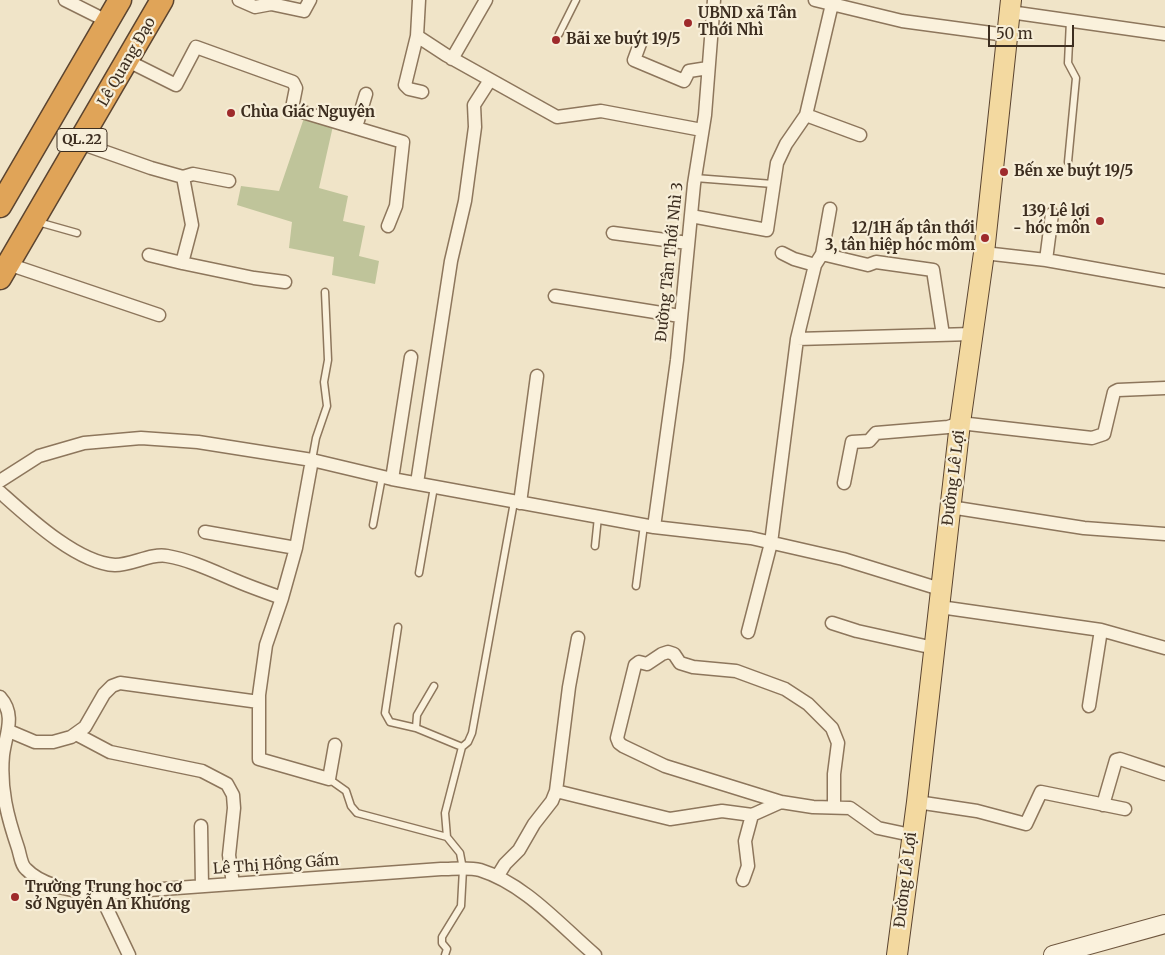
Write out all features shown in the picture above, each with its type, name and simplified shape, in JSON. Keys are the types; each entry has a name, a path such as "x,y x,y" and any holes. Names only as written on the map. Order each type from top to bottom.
{"highway":[{"name":"QL.22","path":"0,206 120,0"},
{"name":"Lê Quang Đạo","path":"3,264 149,0"},
{"name":"Lê Quang Đạo","path":"3,264 34,221 162,0"},
{"name":"QL.22","path":"0,182 101,8"}],"main road":[{"name":"Đường Lê Lợi","path":"897,955 911,835 917,802 960,423 984,253 1006,35 1011,6"}],"street":[{"path":"65,0 101,8"},
{"path":"239,0 255,7 271,4 304,11 310,0"},
{"path":"419,0 417,36 404,85 409,89 422,92"},
{"path":"452,59 486,0"},
{"name":"Đường Tân Thới Nhì 3","path":"649,526 676,360 690,216 702,130 714,0"},
{"path":"815,0 902,21 1006,35"},
{"path":"690,216 768,230 777,163 786,144 806,115 832,4"},
{"path":"1011,6 1070,21 1165,34"},
{"path":"417,36 452,59 557,117 600,111 702,130"},
{"path":"641,41 634,60 684,81 690,71 708,68"},
{"path":"128,61 176,86 196,47 292,82 296,88 292,108 403,142 396,206 388,226"},
{"path":"417,484 451,260 465,201 475,127 474,105 490,80"},
{"path":"356,127 366,94"},
{"path":"806,115 860,135"},
{"path":"80,143 183,177 194,174 229,181"},
{"path":"182,263 192,225 183,177"},
{"path":"748,632 771,543 797,339 815,265 822,254 830,209"},
{"path":"1046,260 1052,214"},
{"path":"613,233 688,243"},
{"path":"782,253 794,260 815,265"},
{"path":"984,253 1046,260 1165,281"},
{"path":"822,254 868,265 881,263 933,270 943,335"},
{"path":"149,255 285,282"},
{"path":"3,264 159,315"},
{"path":"555,296 680,316"},
{"path":"797,339 972,334"},
{"path":"387,478 411,357"},
{"path":"517,502 538,376"},
{"path":"844,483 853,441 869,441 876,433 948,427 960,423 1092,438 1104,434 1114,392 1118,390 1165,388"},
{"path":"0,481 39,456 84,443 141,438 198,442 312,460 417,484 649,526 771,543 843,559 940,598 1101,630 1165,648"},
{"path":"312,460 296,548 266,645 259,702 259,759 329,779 335,745"},
{"path":"0,492 36,524 73,550 100,561 114,565 129,564 165,555 205,567 282,598"},
{"path":"950,507 1084,528 1165,534"},
{"path":"206,532 296,548"},
{"path":"832,623 856,631 934,648"},
{"path":"1089,706 1101,630"},
{"path":"497,877 505,864 519,850 534,824 552,801 556,791 569,687 578,638"},
{"path":"834,807 834,774 838,743 832,728 808,704 785,689 736,671 680,664 674,654 668,652 647,664 639,662 635,665 617,738 619,743 666,766 781,802 813,807 850,808 878,828 911,835"},
{"path":"9,731 35,742 53,742 76,734 85,727 104,694 112,686 120,683 259,702"},
{"name":"Lê Thị Hồng Gấm","path":"0,697 6,704 10,716 0,781 4,805 25,869 44,881 65,888 100,894 463,869 478,870 497,877 527,895 595,955"},
{"path":"76,734 110,752 202,771 219,778 227,784 233,795 234,808 229,862 234,884"},
{"path":"1103,805 1116,760 1120,759 1165,774"},
{"path":"556,791 663,818 677,819 722,811 752,815 781,802"},
{"path":"917,802 977,811 1026,824 1042,792 1125,810"},
{"path":"744,880 748,866 746,841 752,815"},
{"path":"200,826 202,886"},
{"path":"100,894 129,955"},
{"path":"1053,955 1165,924"}],"lane":[{"path":"558,34 576,0"},
{"path":"1068,162 1076,78 1068,63 1070,21"},
{"path":"695,178 773,184"},
{"path":"34,221 77,233"},
{"path":"312,460 316,438 328,406 324,382 328,360 325,292"},
{"path":"372,525 387,478"},
{"path":"419,573 434,487"},
{"path":"445,955 447,949 441,940 461,906 463,869 460,853 447,837 445,813 462,747 468,742 472,733 517,502"},
{"path":"595,546 598,517"},
{"path":"636,586 649,526"},
{"path":"398,627 385,713 390,722 416,728 462,747"},
{"path":"416,728 417,714 434,686"},
{"path":"329,779 346,791 351,806 357,813 447,837"}],"green space":[{"path":"304,118 333,126 319,188 348,196 343,221 365,226 359,256 379,261 375,284 332,275 334,257 289,248 292,222 237,205 241,186 279,191"}],"place":[{"name":"UBND xã Tân Thới Nhì","path":"688,23"},
{"name":"Bãi xe buýt 19/5","path":"556,40"},
{"name":"Chùa Giác Nguyên","path":"231,113"},
{"name":"Bến xe buýt 19/5","path":"1004,172"},
{"name":"139 Lê lợi - hóc môn","path":"1100,221"},
{"name":"12/1H ấp tân thới 3, tân hiệp hóc môm","path":"985,238"},
{"name":"Trường Trung học cơ sở Nguyễn An Khương","path":"15,897"}]}
